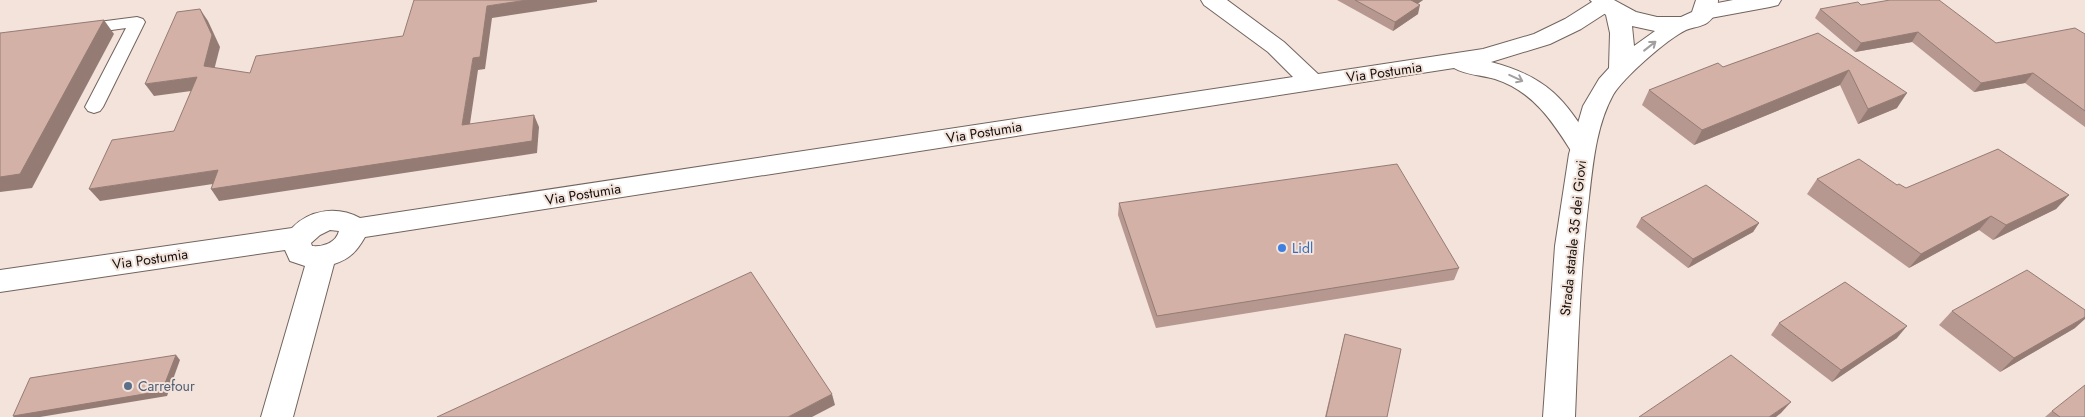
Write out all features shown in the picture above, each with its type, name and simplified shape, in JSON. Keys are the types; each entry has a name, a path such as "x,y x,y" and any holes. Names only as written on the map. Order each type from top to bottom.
{"street":[{"path":"1212,0 1276,46 1313,83"},
{"path":"1607,5 1639,21 1679,24 1699,18 1706,6 1770,0"},
{"path":"1607,5 1622,33 1621,69"},
{"name":"Via Postumia","path":"353,229 1452,62 1485,56 1542,39 1607,5"},
{"name":"Strada statale 35 dei Giovi","path":"1559,417 1567,268 1582,148 1592,115 1601,95 1621,69 1679,24"},
{"path":"1452,62 1491,69 1516,78 1541,92 1563,115 1582,148"},
{"path":"330,220 345,221 353,229 345,245 338,250 313,257 300,253 297,243 300,237 312,226 330,220"},
{"name":"Via Postumia","path":"0,281 300,237"},
{"path":"277,417 322,256"}],"lane":[{"path":"68,31 137,22 94,108"}],"building":[{"path":"414,0 527,0 487,6 480,57 473,58 462,125 534,115 532,141 211,189 218,170 89,189 112,140 174,131 197,77 145,84 177,12 200,9 212,35 204,66 250,73 256,56 403,36"},
{"path":"1355,0 1411,0 1420,5 1395,22"},
{"path":"1890,0 1939,0 1996,43 2075,28 2085,34 2085,111 2033,73 1981,83 1918,32 1861,43 1820,9 1858,2 1861,5"},
{"path":"104,20 20,174 0,177 0,33"},
{"path":"1818,33 1907,93 1868,109 1849,70 1702,130 1649,90 1718,63 1723,67"},
{"path":"1998,149 2069,195 2006,225 1991,216 1921,254 1817,179 1859,159 1897,185 1899,184 1906,188"},
{"name":"Lidl","path":"1397,164 1459,268 1157,316 1119,203"},
{"path":"1706,185 1759,223 1693,259 1641,218"},
{"path":"2027,270 2085,310 2085,317 2014,358 1952,311"},
{"path":"751,272 832,394 788,417 437,417"},
{"path":"1845,282 1907,326 1841,370 1779,323"},
{"path":"1345,334 1401,349 1387,417 1326,417"},
{"path":"176,355 162,391 13,416 30,378"},
{"path":"1731,355 1791,402 1769,417 1639,417"},
{"path":"2085,385 2085,417 2060,417 2052,411"}],"place":[{"name":"Lidl","path":"1282,248"},
{"name":"Carrefour","path":"128,386"}]}
